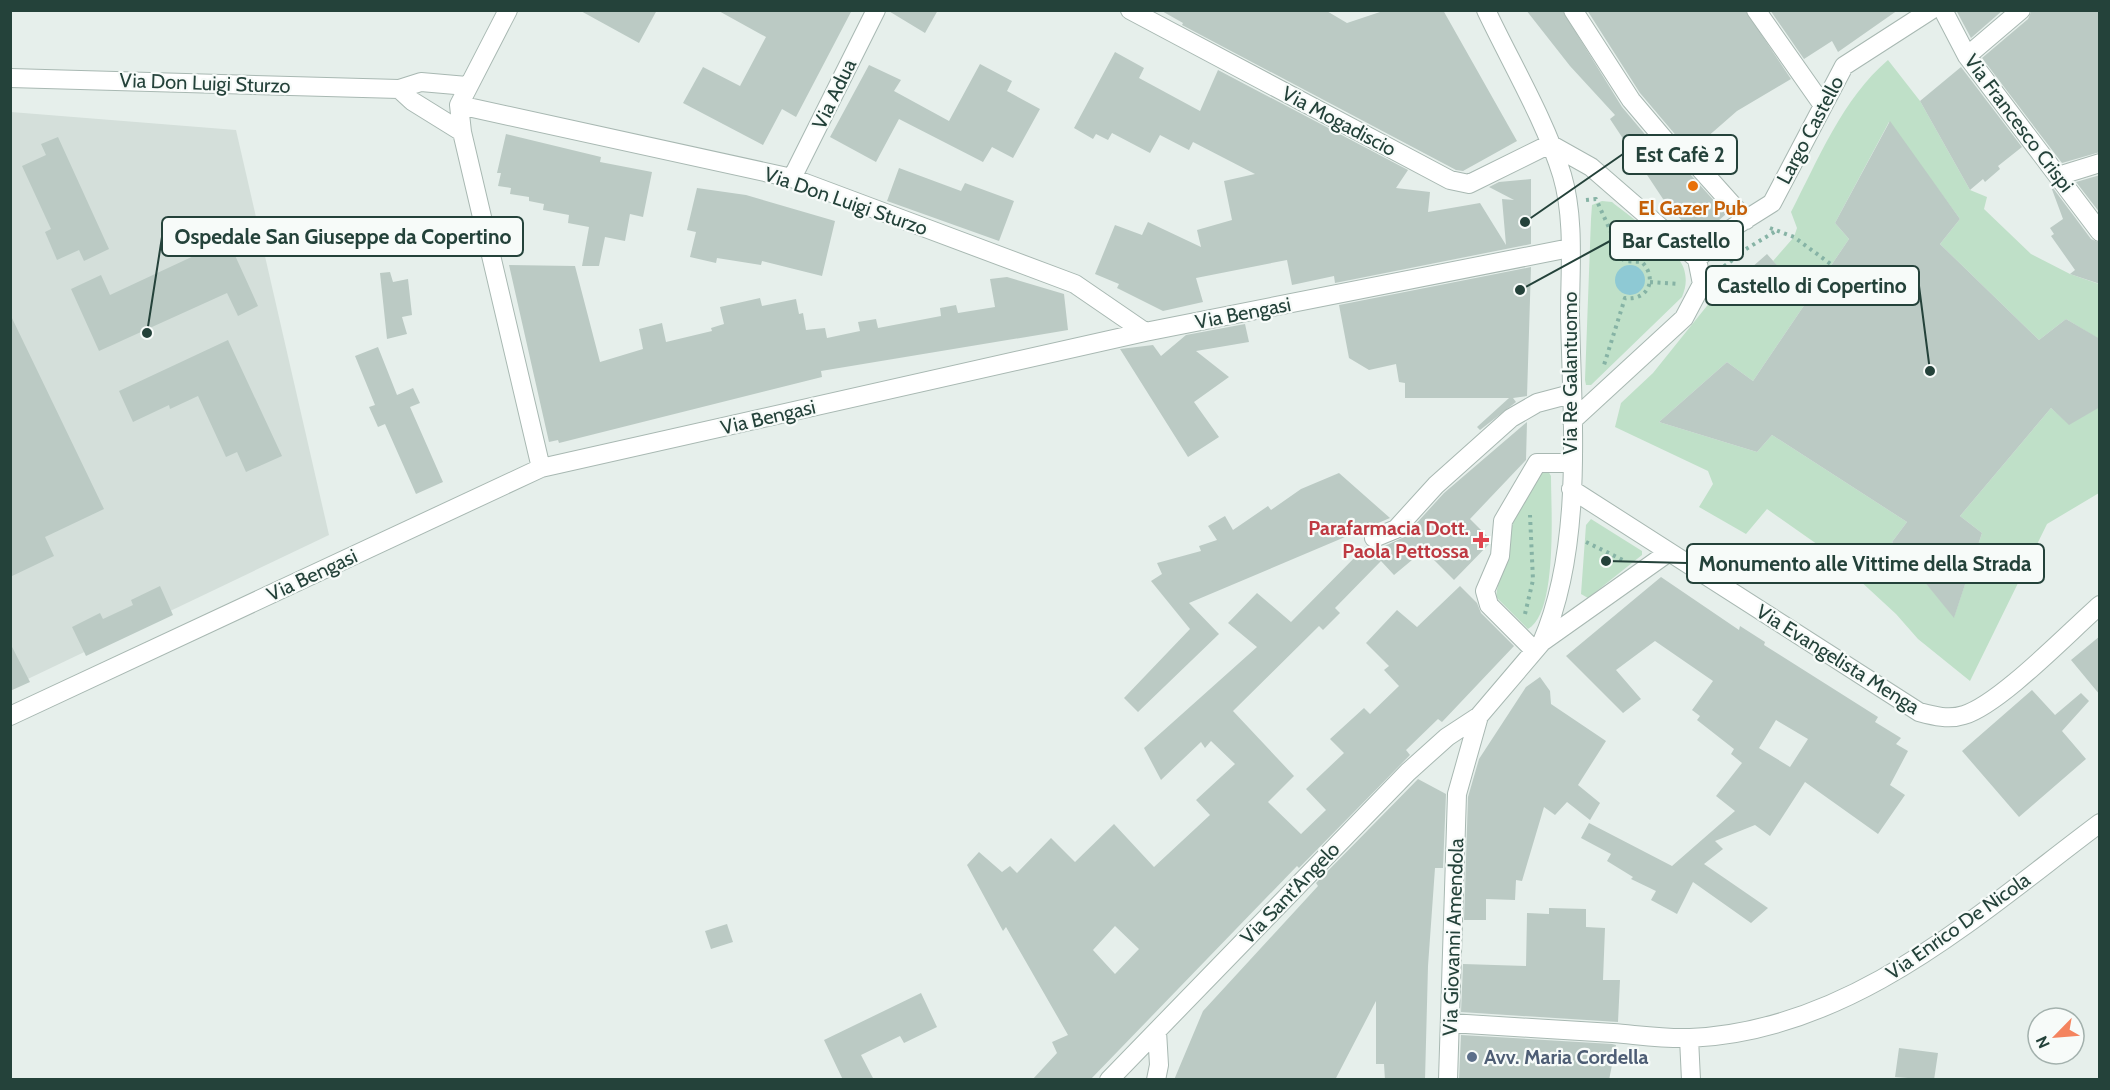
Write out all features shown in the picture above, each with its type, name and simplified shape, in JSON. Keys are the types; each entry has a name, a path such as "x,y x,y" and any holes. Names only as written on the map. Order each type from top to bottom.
{"street":[{"path":"508,10 459,105 462,132 541,468"},
{"name":"Via Adua","path":"792,178 876,10"},
{"name":"Via Mogadiscio","path":"1130,10 1450,180 1469,184 1550,144"},
{"name":"Via Re Galantuomo","path":"1486,10 1550,144 1567,196 1570,248 1572,421 1570,489 1564,569 1556,603 1538,646"},
{"path":"1573,10 1632,100 1684,163 1695,163 1746,220"},
{"path":"1756,10 1822,104"},
{"name":"Largo Castello","path":"1697,259 1729,230 1772,204 1822,104 1844,66 1931,10"},
{"name":"Via Francesco Crispi","path":"1943,10 1967,57 2100,232"},
{"path":"1967,57 2021,10"},
{"name":"Via Don Luigi Sturzo","path":"10,78 399,89 420,82 467,86"},
{"path":"399,89 412,101 462,132"},
{"name":"Via Don Luigi Sturzo","path":"459,105 792,178 1075,284 1145,332"},
{"path":"1550,144 1592,167 1697,259 1702,284 1684,318 1572,421"},
{"path":"2058,176 2100,163"},
{"path":"1567,196 1592,167"},
{"name":"Via Bengasi","path":"10,716 541,468 1145,332 1570,248"},
{"path":"1374,538 1396,529 1436,485 1511,418 1537,403 1571,394"},
{"path":"1538,646 1519,635 1490,605 1485,591 1500,556 1503,521 1537,463 1571,463"},
{"name":"Via Evangelista Menga","path":"1570,489 1919,712 1943,718 1964,715 1989,703 2100,605"},
{"path":"1479,716 1538,646 1669,552"},
{"name":"Via Giovanni Amendola","path":"1449,1080 1457,794 1479,716"},
{"name":"Via Sant'Angelo","path":"1109,1080 1408,772 1447,736 1479,716"},
{"name":"Via Enrico De Nicola","path":"1450,1023 1689,1038 1731,1033 1783,1021 1846,999 1904,968 2100,823"},
{"path":"1155,1080 1159,1065 1157,1030"},
{"path":"1689,1038 1691,1080"}],"path":[{"path":"1567,196 1596,199 1624,261 1642,262 1647,268 1650,282 1645,293 1633,299 1624,298 1604,367 1610,385"},
{"path":"1746,249 1777,230"},
{"path":"1794,237 1832,265"},
{"path":"1650,282 1702,284"},
{"path":"1519,635 1533,580 1530,511"},
{"path":"1567,532 1645,570"}],"shaded area":[{"path":"11,112 236,130 329,535 11,687"}],"green space":[{"path":"1888,60 1920,101 1970,190 1987,197 1984,209 2031,254 2070,274 2099,284 2099,339 2066,319 2039,340 1940,244 1960,219 1889,122 1835,223 1849,239 1753,381 1727,362 1659,422 1757,452 1772,435 1907,522 1892,542 1954,617 1982,533 1960,516 2051,408 2069,424 2099,407 2099,493 2047,524 1970,681 1918,639 1896,614 1831,554 1767,509 1746,534 1699,507 1713,484 1708,471 1615,427 1621,403 1653,373 1731,276 1751,268 1766,285 1780,270 1773,261 1794,237 1797,228 1791,212 1822,151 1858,92"},
{"path":"1602,201 1612,202 1673,252 1684,269 1686,283 1682,297 1591,385 1586,385 1592,205"},
{"path":"1538,471 1548,471 1551,476 1551,558 1544,603 1538,619 1528,629 1496,597 1514,518"},
{"path":"1591,519 1642,551 1642,555 1588,598 1581,594 1586,525"}],"water":[{"path":"1630,265 1636,266 1644,274 1644,286 1636,294 1630,295 1624,294 1616,286 1615,280 1616,274 1624,266"}],"building":[{"path":"579,10 657,10 639,43"},
{"path":"717,10 852,10 796,117 782,109 763,145 683,103 703,67 740,86 766,37"},
{"path":"887,10 938,10 925,33"},
{"path":"1160,10 1325,10 1347,23 1386,10 1443,10 1517,141 1463,171 1456,170 1182,25 1183,23"},
{"path":"1526,10 1562,10 1622,107 1675,170 1690,174 1726,214 1698,239 1663,199 1610,119 1615,115 1570,66"},
{"path":"1587,10 1745,10 1791,79 1737,111 1690,152 1640,93"},
{"path":"1770,10 1898,10 1838,52 1832,41 1804,59"},
{"path":"1956,10 2003,10 1971,38"},
{"path":"2032,10 2100,10 2100,152 2062,163 1982,58 2028,19"},
{"path":"1115,52 1144,68 1139,78 1200,111 1218,70 1408,170 1396,188 1430,192 1428,212 1480,203 1506,245 1502,199 1514,200 1489,187 1499,182 1531,179 1531,244 1335,283 1334,276 1292,285 1287,260 1196,278 1203,302 1163,311 1117,288 1119,284 1095,274 1115,225 1142,235 1148,222 1201,247 1197,230 1232,220 1224,181 1255,174 1193,142 1189,150 1160,135 1150,153 1112,133 1108,140 1096,134 1093,139 1074,128"},
{"path":"980,64 1012,81 1007,91 1040,109 1013,158 992,147 983,162 899,119 876,162 830,137 869,65 901,80 894,91 949,121"},
{"path":"1961,67 2022,147 1998,166 2000,169 1985,182 1983,179 1970,190 1920,101"},
{"path":"1890,121 1960,219 1940,244 2039,340 2066,319 2100,339 2100,407 2069,425 2051,408 1960,516 1982,533 1954,618 1892,542 1907,522 1772,435 1757,452 1659,422 1727,362 1753,381 1849,239 1835,223"},
{"path":"506,134 601,157 600,162 652,172 643,217 630,214 625,241 605,237 599,266 582,266 589,227 568,223 569,215 543,210 544,204 529,201 529,197 510,194 511,188 498,186 501,173 497,173"},
{"path":"58,137 109,249 84,261 79,250 57,260 45,232 51,229 22,166 46,155 41,144"},
{"path":"899,168 961,191 965,183 1014,201 999,241 887,201"},
{"path":"2100,175 2100,213 2076,182"},
{"path":"2050,184 2091,239 2100,243 2100,284 2070,274 2075,270 2051,236 2054,234 2050,228 2063,219"},
{"path":"697,188 746,195 835,221 822,276 762,261 761,265 717,258 716,263 690,257 696,232 687,230"},
{"path":"228,240 258,306 238,316 227,293 99,351 71,289 101,275 110,295"},
{"path":"1767,254 1781,270 1766,285 1751,268"},
{"path":"509,265 575,266 600,362 643,349 639,329 662,323 666,342 712,331 711,328 724,324 720,307 760,298 762,306 796,299 799,314 803,313 806,330 825,328 827,338 860,331 858,322 876,319 878,328 941,316 940,308 956,305 958,313 995,307 990,279 1007,277 1064,294 1068,330 821,371 822,377 559,443 558,440 549,442"},
{"path":"1531,267 1527,396 1513,398 1516,402 1480,430 1477,427 1509,398 1405,398 1405,383 1399,382 1396,364 1369,370 1349,358 1339,305"},
{"path":"390,272 393,282 408,279 412,315 402,317 407,334 387,339 380,273"},
{"path":"10,314 104,509 45,537 54,556 10,577"},
{"path":"1245,324 1249,342 1196,351 1229,377 1194,402 1219,437 1188,457 1120,349 1153,345 1161,356 1186,335"},
{"path":"228,340 282,456 246,472 237,452 226,457 198,396 170,409 169,405 133,422 119,391"},
{"path":"378,347 397,395 413,388 420,403 410,407 443,482 416,494 385,424 378,427 369,407 375,405 355,356"},
{"path":"1527,422 1526,460 1470,519 1490,539 1490,543 1454,580 1424,550 1394,575 1381,561 1335,608 1340,613 1323,630 1319,626 1233,711 1294,776 1268,802 1301,834 1326,810 1306,789 1344,753 1330,739 1364,708 1370,714 1399,686 1384,670 1389,666 1366,643 1397,610 1417,627 1460,586 1477,603 1481,613 1514,646 1442,722 1438,719 1406,750 1410,755 1299,868 1297,866 1090,1080 1032,1080 1057,1053 1052,1042 1068,1035 1006,927 1003,931 967,865 979,852 1002,872 1010,866 1017,873 1051,838 1075,862 1114,824 1154,867 1210,815 1196,800 1235,764 1211,741 1205,748 1201,742 1161,780 1144,748 1257,647 1228,623 1257,593 1291,622 1366,546 1378,549 1404,537 1444,493","holes":["1115,926 1139,949 1115,974 1093,950"]},
{"path":"1339,473 1390,518 1189,603 1219,634 1138,712 1124,698 1190,629 1151,581 1162,574 1157,563 1201,551 1199,546 1217,540 1208,526 1225,516 1233,530 1268,506 1271,510 1301,489"},
{"path":"1661,577 1739,630 1740,626 1765,642 1764,645 1878,717 1875,722 1901,738 1896,744 1908,751 1890,785 1905,795 1878,834 1805,782 1770,836 1755,825 1715,841 1723,849 1704,864 1768,908 1751,923 1693,882 1677,914 1651,900 1656,891 1631,879 1633,877 1607,861 1611,854 1581,838 1589,823 1672,866 1735,811 1716,796 1742,763 1731,754 1734,749 1697,720 1700,716 1692,710 1713,681 1655,641 1616,670 1641,699 1623,713 1566,656","holes":["1776,720 1808,739 1790,767 1759,748"]},
{"path":"160,586 173,615 86,656 72,627 100,613 103,619 133,605 131,600"},
{"path":"2100,636 2100,695 2071,660"},
{"path":"10,643 30,682 10,691"},
{"path":"1540,677 1550,691 1551,704 1606,741 1578,785 1600,803 1590,820 1567,802 1555,815 1544,807 1522,881 1516,880 1515,900 1486,899 1486,920 1464,920 1468,797 1479,759 1526,687"},
{"path":"2032,690 2055,715 2081,693 2089,701 2062,731 2086,759 2019,817 1962,751"},
{"path":"1418,779 1446,794 1443,868 1435,868 1428,966 1425,1080 1385,1080 1384,1064 1376,1064 1376,1001 1335,1080 1174,1080 1203,1011 1318,886 1316,883"},
{"path":"1549,908 1586,909 1586,927 1605,928 1603,980 1620,980 1618,1022 1461,1012 1463,964 1526,966 1527,913 1549,914"},
{"path":"727,924 733,942 711,949 705,931"},
{"path":"921,993 937,1027 904,1043 900,1036 861,1055 874,1080 843,1080 824,1040"},
{"path":"1461,1035 1616,1045 1609,1080 1459,1080"},
{"path":"1899,1048 1938,1053 1934,1080 1895,1077"}],"place":[{"name":"El Gazer Pub","path":"1693,186"},
{"name":"Est Cafè 2","path":"1525,222"},
{"name":"Bar Castello","path":"1520,290"},
{"name":"Ospedale San Giuseppe da Copertino","path":"147,333"},
{"name":"Castello di Copertino","path":"1930,371"},
{"name":"Parafarmacia Dott. Paola Pettossa","path":"1481,540"},
{"name":"Monumento alle Vittime della Strada","path":"1606,561"},
{"name":"Avv. Maria Cordella","path":"1472,1057"}]}
